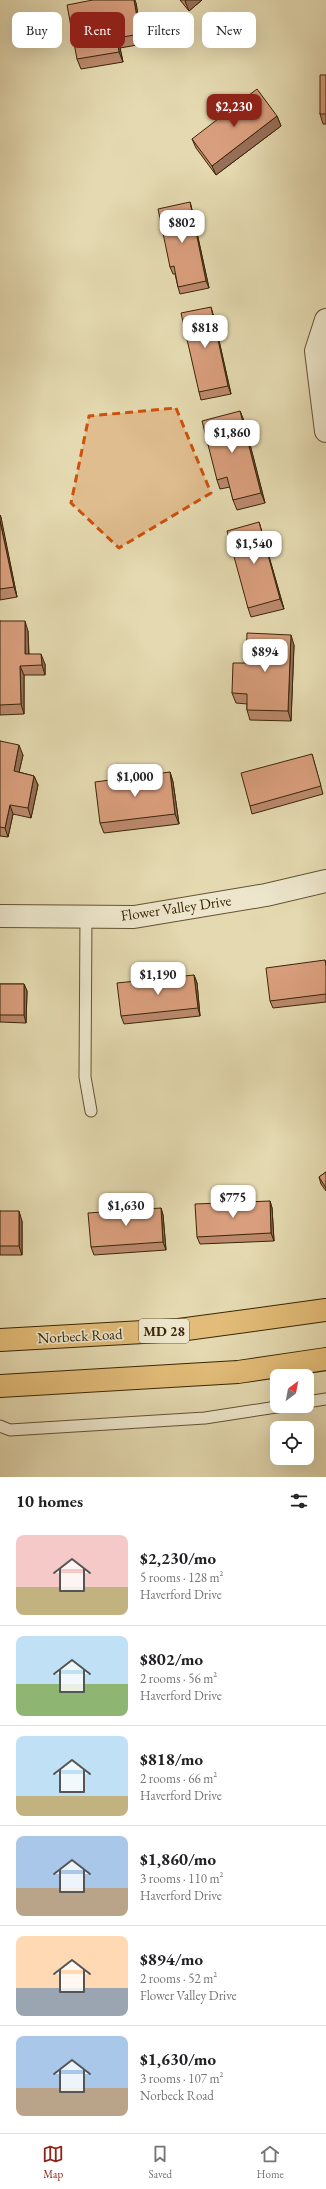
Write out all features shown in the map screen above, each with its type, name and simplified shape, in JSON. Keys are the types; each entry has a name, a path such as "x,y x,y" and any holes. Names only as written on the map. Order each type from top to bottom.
{"main road":[{"name":"Norbeck Road","path":"0,1340 179,1330 326,1310"},
{"path":"0,1386 238,1372 326,1359"}],"street":[{"path":"326,320 316,351 326,431"},
{"name":"Flower Valley Drive","path":"0,916 134,917 266,895 326,881"}],"lane":[{"path":"86,916 85,1077 91,1111"},
{"path":"314,1401 326,1399"},
{"path":"0,1426 10,1430 205,1418 270,1408"}],"highlighted area":[{"path":"176,408 211,493 119,548 71,503 89,416"}],"building":[{"path":"93,0 134,0 136,12 133,12 133,35 125,37 125,12 70,12 70,21 67,5"},
{"path":"75,48 118,48 119,52 77,59"},
{"path":"320,75 326,75 326,114 320,114"},
{"path":"257,89 277,116 212,166 192,139"},
{"path":"190,202 206,281 178,287 174,266 170,267 158,209"},
{"path":"211,307 228,386 199,392 181,313"},
{"path":"240,411 261,493 233,500 227,477 217,480 202,421"},
{"path":"0,521 14,587 0,589"},
{"path":"259,522 280,599 248,608 227,531"},
{"path":"0,621 25,621 25,654 41,654 42,665 20,666 21,704 0,705"},
{"path":"247,633 291,635 288,711 247,710 247,694 232,693 233,663 246,663"},
{"path":"0,741 19,745 14,771 34,776 28,808 10,805 5,828 0,827"},
{"path":"312,754 321,786 250,806 241,773"},
{"path":"170,772 175,814 100,823 95,782"},
{"path":"325,960 326,994 270,1001 266,968"},
{"path":"194,975 198,1008 121,1016 117,983"},
{"path":"0,984 24,984 24,1015 0,1015"},
{"path":"326,1172 326,1188 319,1177"},
{"path":"270,1201 271,1233 197,1237 195,1204"},
{"path":"161,1208 163,1242 91,1247 88,1213"},
{"path":"0,1211 19,1211 19,1246 0,1246"}]}
